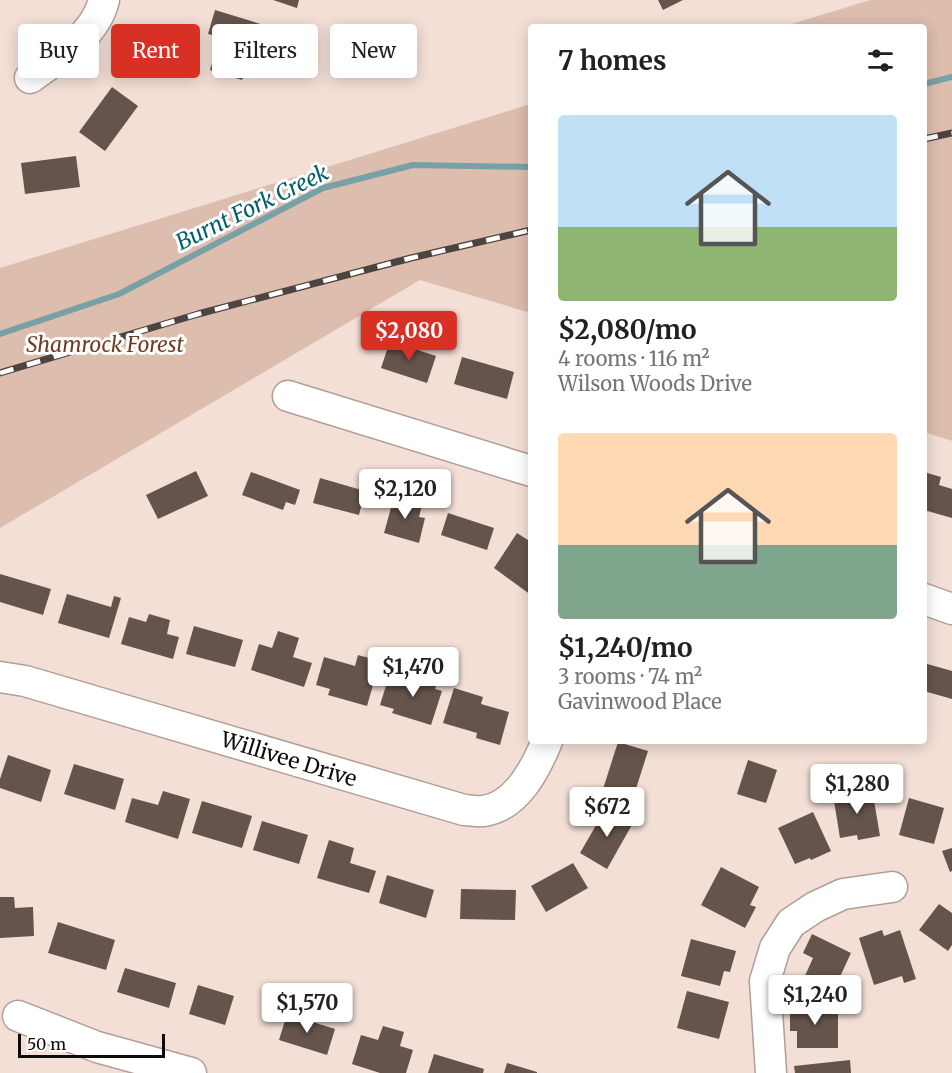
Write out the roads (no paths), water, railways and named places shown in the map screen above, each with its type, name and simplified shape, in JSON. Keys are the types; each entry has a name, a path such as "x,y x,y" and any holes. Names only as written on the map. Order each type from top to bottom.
{"street":[{"path":"93,24 100,16 104,0"},
{"path":"288,396 528,470"},
{"path":"927,600 952,609"},
{"name":"Willivee Drive","path":"0,677 25,681 464,810 484,811 504,804 521,788 535,767 546,744"},
{"path":"771,1073 765,981 775,948 790,923 815,907 843,894 892,887"},
{"path":"18,1016 97,1047 191,1073"}],"waterway":[{"name":"Burnt Fork Creek","path":"927,83 952,77"},
{"name":"Burnt Fork Creek","path":"0,334 119,294 323,188 413,165 528,167"}],"railway":[{"path":"927,138 952,133"},
{"path":"0,373 198,314 411,258 528,231"}],"park label":[{"name":"Shamrock Forest","path":"105,344"}]}
